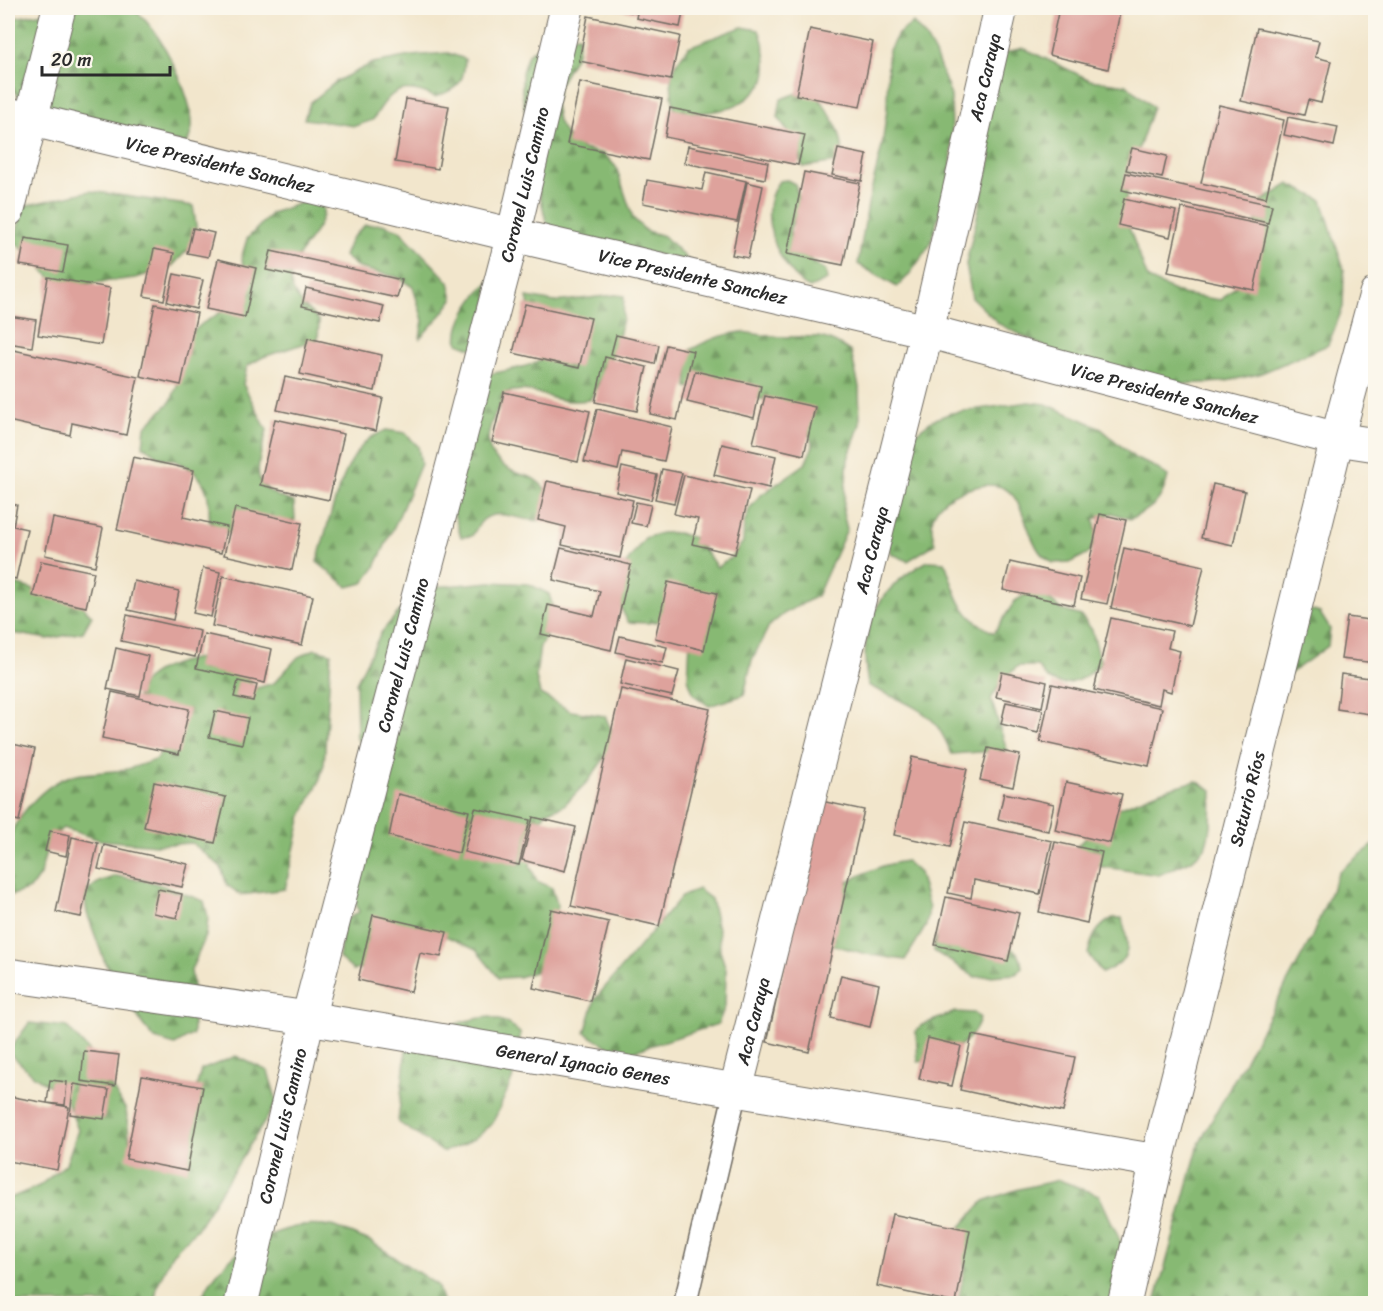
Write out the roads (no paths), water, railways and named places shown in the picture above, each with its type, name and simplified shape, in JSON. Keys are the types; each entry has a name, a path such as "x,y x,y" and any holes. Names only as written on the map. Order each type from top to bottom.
{"street":[{"path":"8,210 20,117 59,8"},
{"name":"Coronel Luis Camino","path":"241,1304 308,1018 513,235 567,8"},
{"name":"Aca Caraya","path":"736,1089 927,331 1001,8"},
{"name":"Vice Presidente Sanchez","path":"20,117 927,331 1337,439 1376,445"},
{"name":"Saturio Ríos","path":"1124,1304 1157,1161 1337,439 1376,294"},
{"name":"General Ignacio Genes","path":"8,975 308,1018 1157,1161"}],"lane":[{"path":"685,1304 736,1089"}]}
